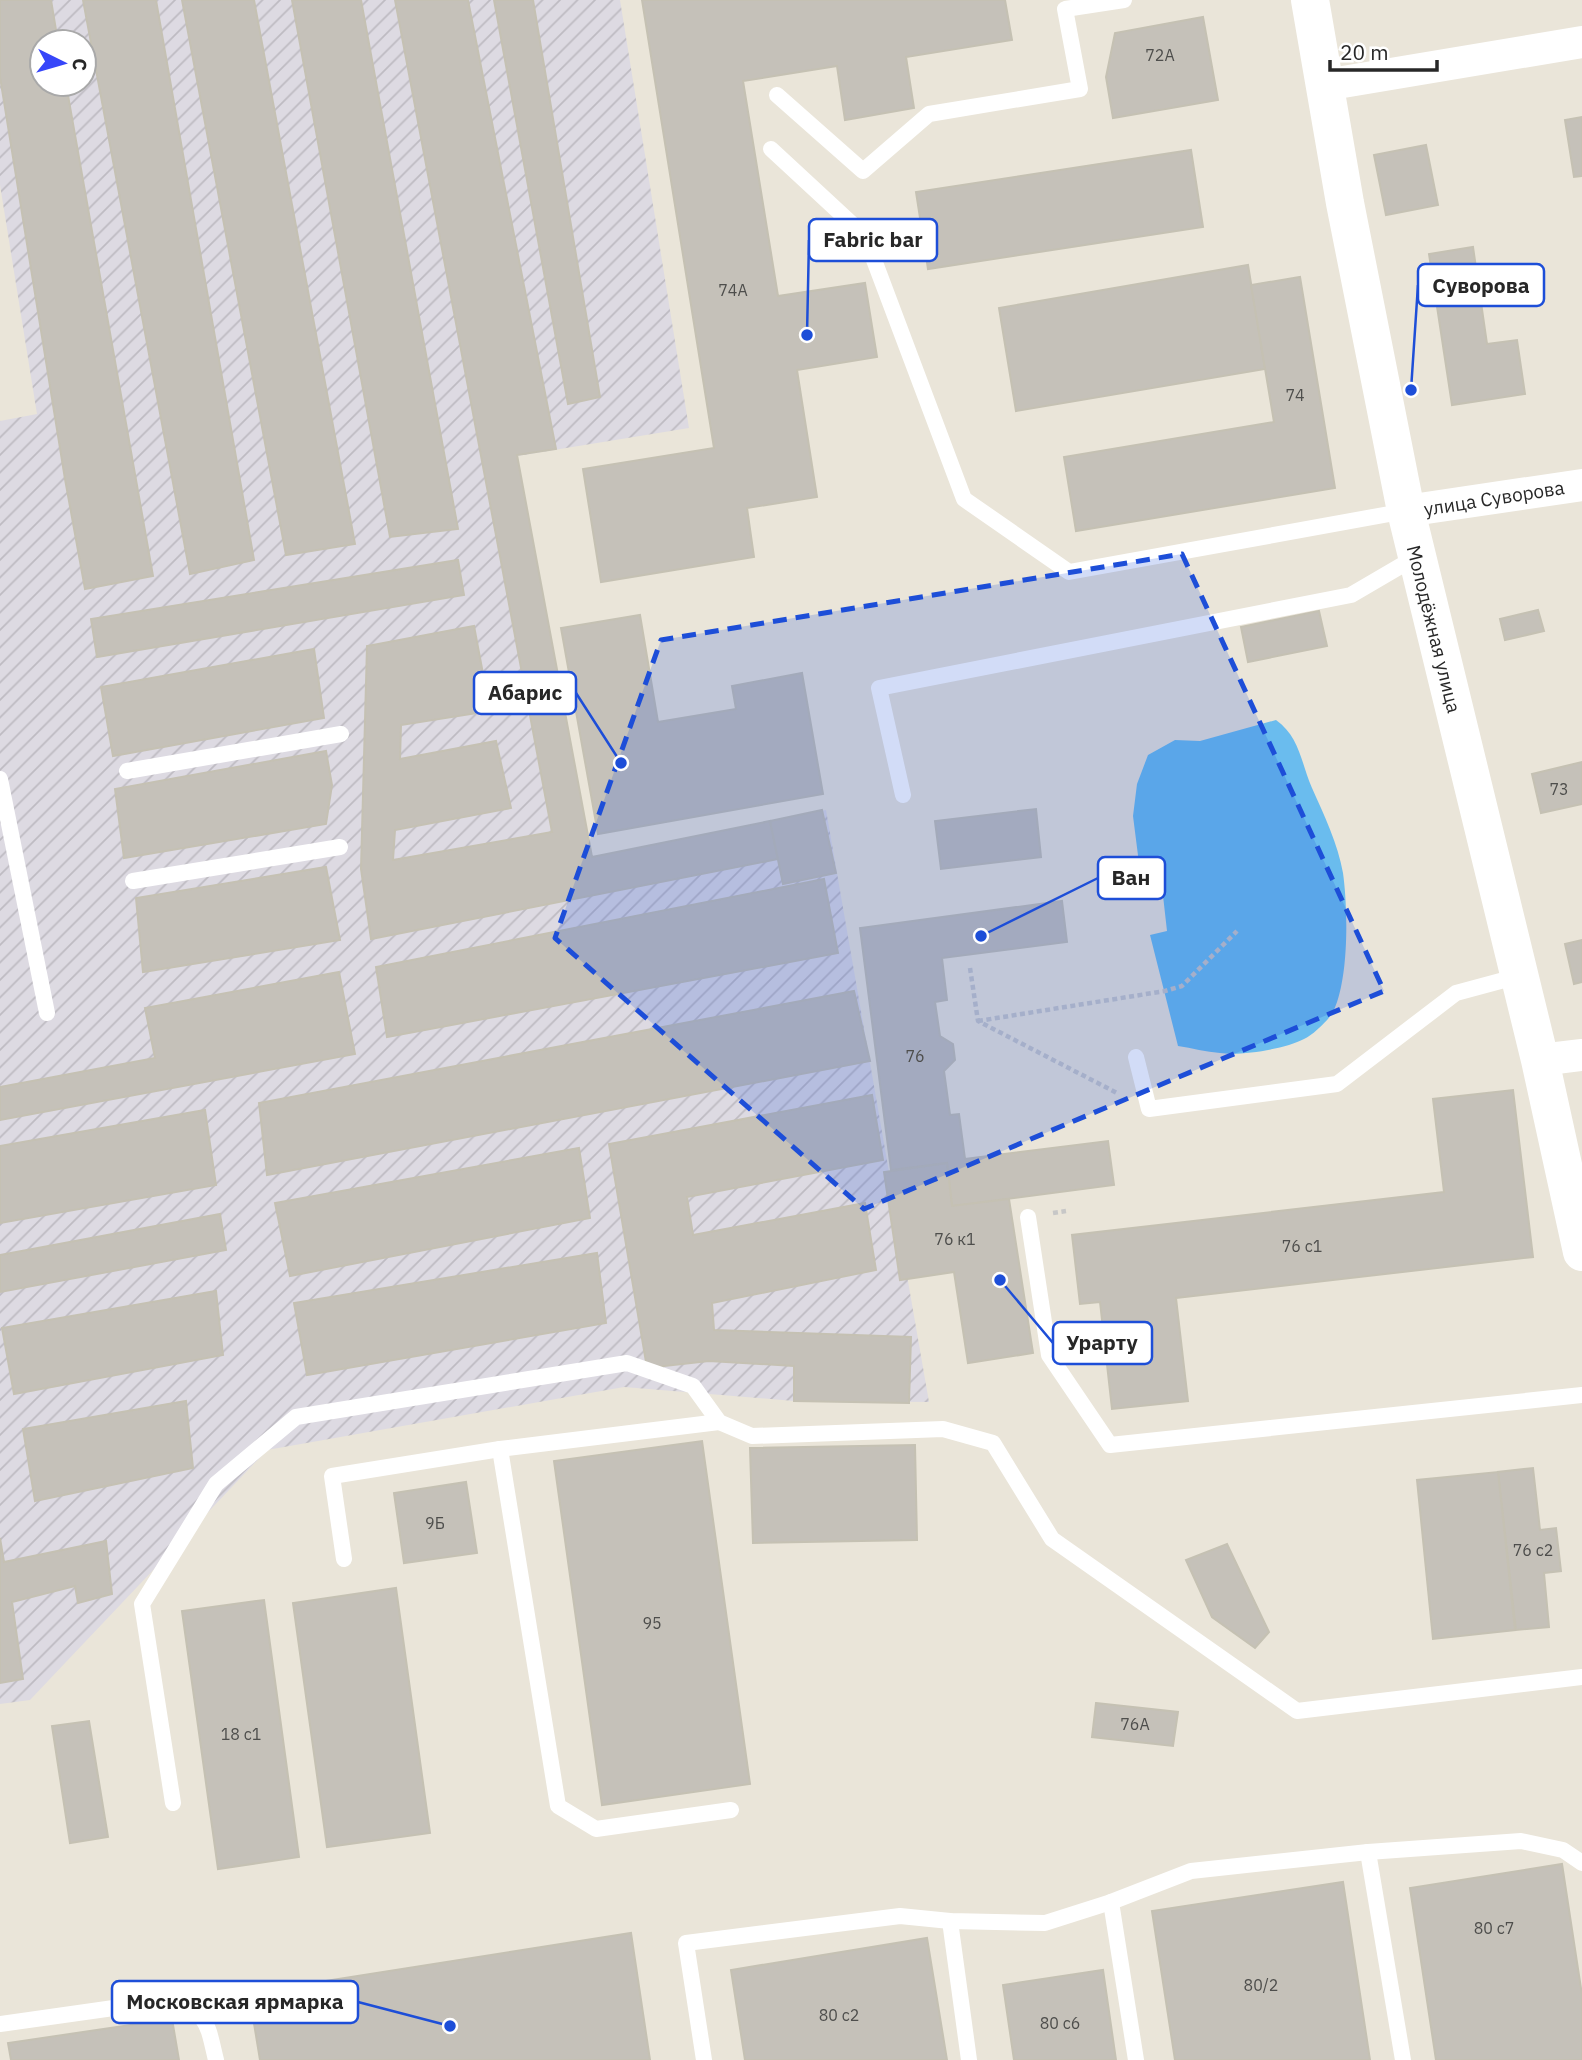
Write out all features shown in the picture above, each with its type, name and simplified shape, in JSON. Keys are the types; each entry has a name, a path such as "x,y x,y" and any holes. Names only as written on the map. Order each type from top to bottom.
{"street":[{"name":"Молодёжная улица","path":"1310,0 1345,203 1406,511 1540,1060 1582,1252"},
{"path":"1325,85 1582,42"},
{"name":"улица Суворова","path":"1406,511 1582,485"},
{"path":"1540,1060 1582,1055"}],"lane":[{"path":"777,95 863,171 929,114 1080,89 1065,9 1124,0"},
{"path":"771,149 865,236 964,499 1069,572 1406,511"},
{"path":"903,795 879,688 1350,595 1416,557"},
{"path":"127,771 341,734"},
{"path":"0,779 47,1013"},
{"path":"133,881 340,847"},
{"path":"1136,1058 1149,1109 1337,1084 1456,993 1519,975"},
{"path":"1028,1217 1049,1355 1110,1445 1582,1395"},
{"path":"173,1803 142,1604 216,1484 296,1417 627,1363 693,1386 719,1422"},
{"path":"344,1559 332,1476 500,1449 719,1422 752,1436 943,1429 993,1443 1052,1539 1297,1711 1582,1677"},
{"path":"500,1449 558,1806 596,1829 730,1810"},
{"path":"704,2060 686,1943 900,1916 950,1922 1045,1923 1111,1902 1192,1871 1368,1852 1521,1841 1563,1850 1582,1863"},
{"path":"1368,1852 1403,2060"},
{"path":"1111,1902 1136,2060"},
{"path":"950,1922 969,2060"},
{"path":"0,2024 170,2000 190,2007 207,2022 216,2060"}],"path":[{"path":"978,1021 1182,986 1237,931"},
{"path":"970,968 978,1021"},
{"path":"978,1021 1149,1109"}],"highlighted area":[{"path":"1182,554 1384,991 864,1209 555,938 661,640"}],"shaded area":[{"path":"0,0 620,0 689,428 517,456 592,857 826,810 929,1402 794,1401 624,1387 267,1450 30,1700 0,1704 0,421 37,414 0,185"}],"water":[{"path":"1276,720 1295,742 1341,862 1346,923 1345,962 1339,996 1332,1014 1308,1037 1296,1043 1251,1053 1229,1054 1178,1046 1150,935 1167,931 1161,878 1141,879 1133,816 1137,784 1148,755 1175,740 1200,741"}],"building":[{"path":"0,0 51,0 56,28 28,28 28,98 68,98 153,576 85,589 0,77"},
{"path":"83,0 156,0 254,560 190,574 98,80 98,28 88,28"},
{"path":"182,0 254,0 355,544 286,555"},
{"path":"292,0 361,0 458,529 390,537"},
{"path":"395,0 468,0 556,449 517,455 592,857 770,821 778,859 371,939 361,869 367,646 474,626 490,711 401,725 400,759 496,741 511,808 395,830 393,860 552,832"},
{"path":"494,0 533,0 600,397 568,404"},
{"path":"642,0 1005,0 1012,40 906,57 914,108 845,120 837,66 743,81 778,296 865,283 877,357 797,370 817,497 747,508 754,557 601,582 583,469 714,448"},
{"path":"1203,17 1218,100 1113,118 1106,77 1115,33"},
{"path":"1582,117 1582,176 1574,177 1565,120"},
{"path":"1426,145 1438,205 1386,215 1374,155"},
{"path":"1191,150 1203,227 928,269 916,192"},
{"path":"1473,247 1487,344 1517,340 1525,394 1452,405 1429,254"},
{"path":"1248,265 1265,369 1016,411 999,308"},
{"path":"1300,277 1335,488 1076,531 1064,457 1274,422 1251,285"},
{"path":"458,560 464,595 97,657 91,619"},
{"path":"1538,610 1544,631 1505,640 1500,619"},
{"path":"1319,611 1327,646 1248,662 1241,627"},
{"path":"640,615 658,722 736,709 732,686 802,673 823,794 598,834 561,628"},
{"path":"314,649 324,718 113,756 101,687"},
{"path":"326,751 332,785 326,824 124,858 115,789"},
{"path":"1582,762 1582,804 1541,813 1532,774"},
{"path":"1036,809 1041,857 941,869 935,821"},
{"path":"822,810 836,873 783,884 770,821"},
{"path":"326,867 340,940 143,972 136,898"},
{"path":"824,879 838,953 387,1037 376,967"},
{"path":"1062,901 1067,942 942,958 947,1000 935,1002 940,1036 953,1044 955,1060 944,1071 950,1115 959,1114 965,1159 1108,1141 1114,1185 952,1206 947,1163 891,1170 860,928"},
{"path":"1582,940 1582,982 1574,984 1565,944"},
{"path":"339,972 355,1054 0,1120 0,1087 155,1058 145,1008"},
{"path":"854,991 870,1061 267,1175 259,1103"},
{"path":"1513,1090 1533,1257 1176,1298 1188,1401 1112,1409 1100,1302 1080,1304 1072,1235 1444,1192 1433,1099"},
{"path":"872,1095 883,1160 687,1197 693,1235 865,1203 876,1270 712,1303 714,1330 911,1337 909,1403 794,1401 794,1366 709,1361 647,1368 609,1144"},
{"path":"205,1110 216,1185 0,1223 0,1146"},
{"path":"579,1148 590,1218 290,1276 275,1203"},
{"path":"947,1163 952,1206 1009,1199 1033,1353 968,1363 954,1272 900,1280 884,1172"},
{"path":"220,1214 226,1250 0,1292 0,1255"},
{"path":"597,1253 606,1323 307,1375 294,1303"},
{"path":"216,1291 223,1355 14,1394 2,1328"},
{"path":"186,1401 193,1468 35,1501 23,1429"},
{"path":"702,1441 750,1784 602,1805 554,1461"},
{"path":"915,1445 917,1540 753,1543 750,1448"},
{"path":"1533,1468 1540,1530 1556,1528 1561,1571 1544,1573 1549,1627 1516,1630 1498,1472"},
{"path":"1498,1472 1515,1630 1433,1639 1417,1480"},
{"path":"466,1482 477,1553 404,1563 394,1493"},
{"path":"0,1538 4,1562 106,1541 112,1594 78,1603 75,1586 12,1602 23,1679 0,1683"},
{"path":"1227,1544 1269,1632 1255,1648 1212,1617 1186,1560"},
{"path":"396,1588 430,1833 327,1847 293,1603"},
{"path":"264,1600 299,1857 218,1869 182,1611"},
{"path":"1096,1703 1178,1712 1173,1746 1092,1737"},
{"path":"89,1721 108,1837 70,1843 52,1726"},
{"path":"1562,1864 1582,1995 1582,2060 1436,2060 1410,1888"},
{"path":"1343,1882 1370,2060 1175,2060 1152,1911"},
{"path":"631,1933 650,2060 260,2060 249,1993"},
{"path":"927,1938 947,2060 745,2060 731,1970"},
{"path":"1103,1970 1116,2060 1014,2060 1003,1985"},
{"path":"172,2019 179,2060 11,2060 8,2043"}],"place":[{"name":"Fabric bar","path":"807,335"},
{"name":"Суворова","path":"1411,390"},
{"name":"Абарис","path":"621,763"},
{"name":"Ван","path":"981,936"},
{"name":"Урарту","path":"1000,1280"},
{"name":"Московская ярмарка","path":"450,2026"}]}
